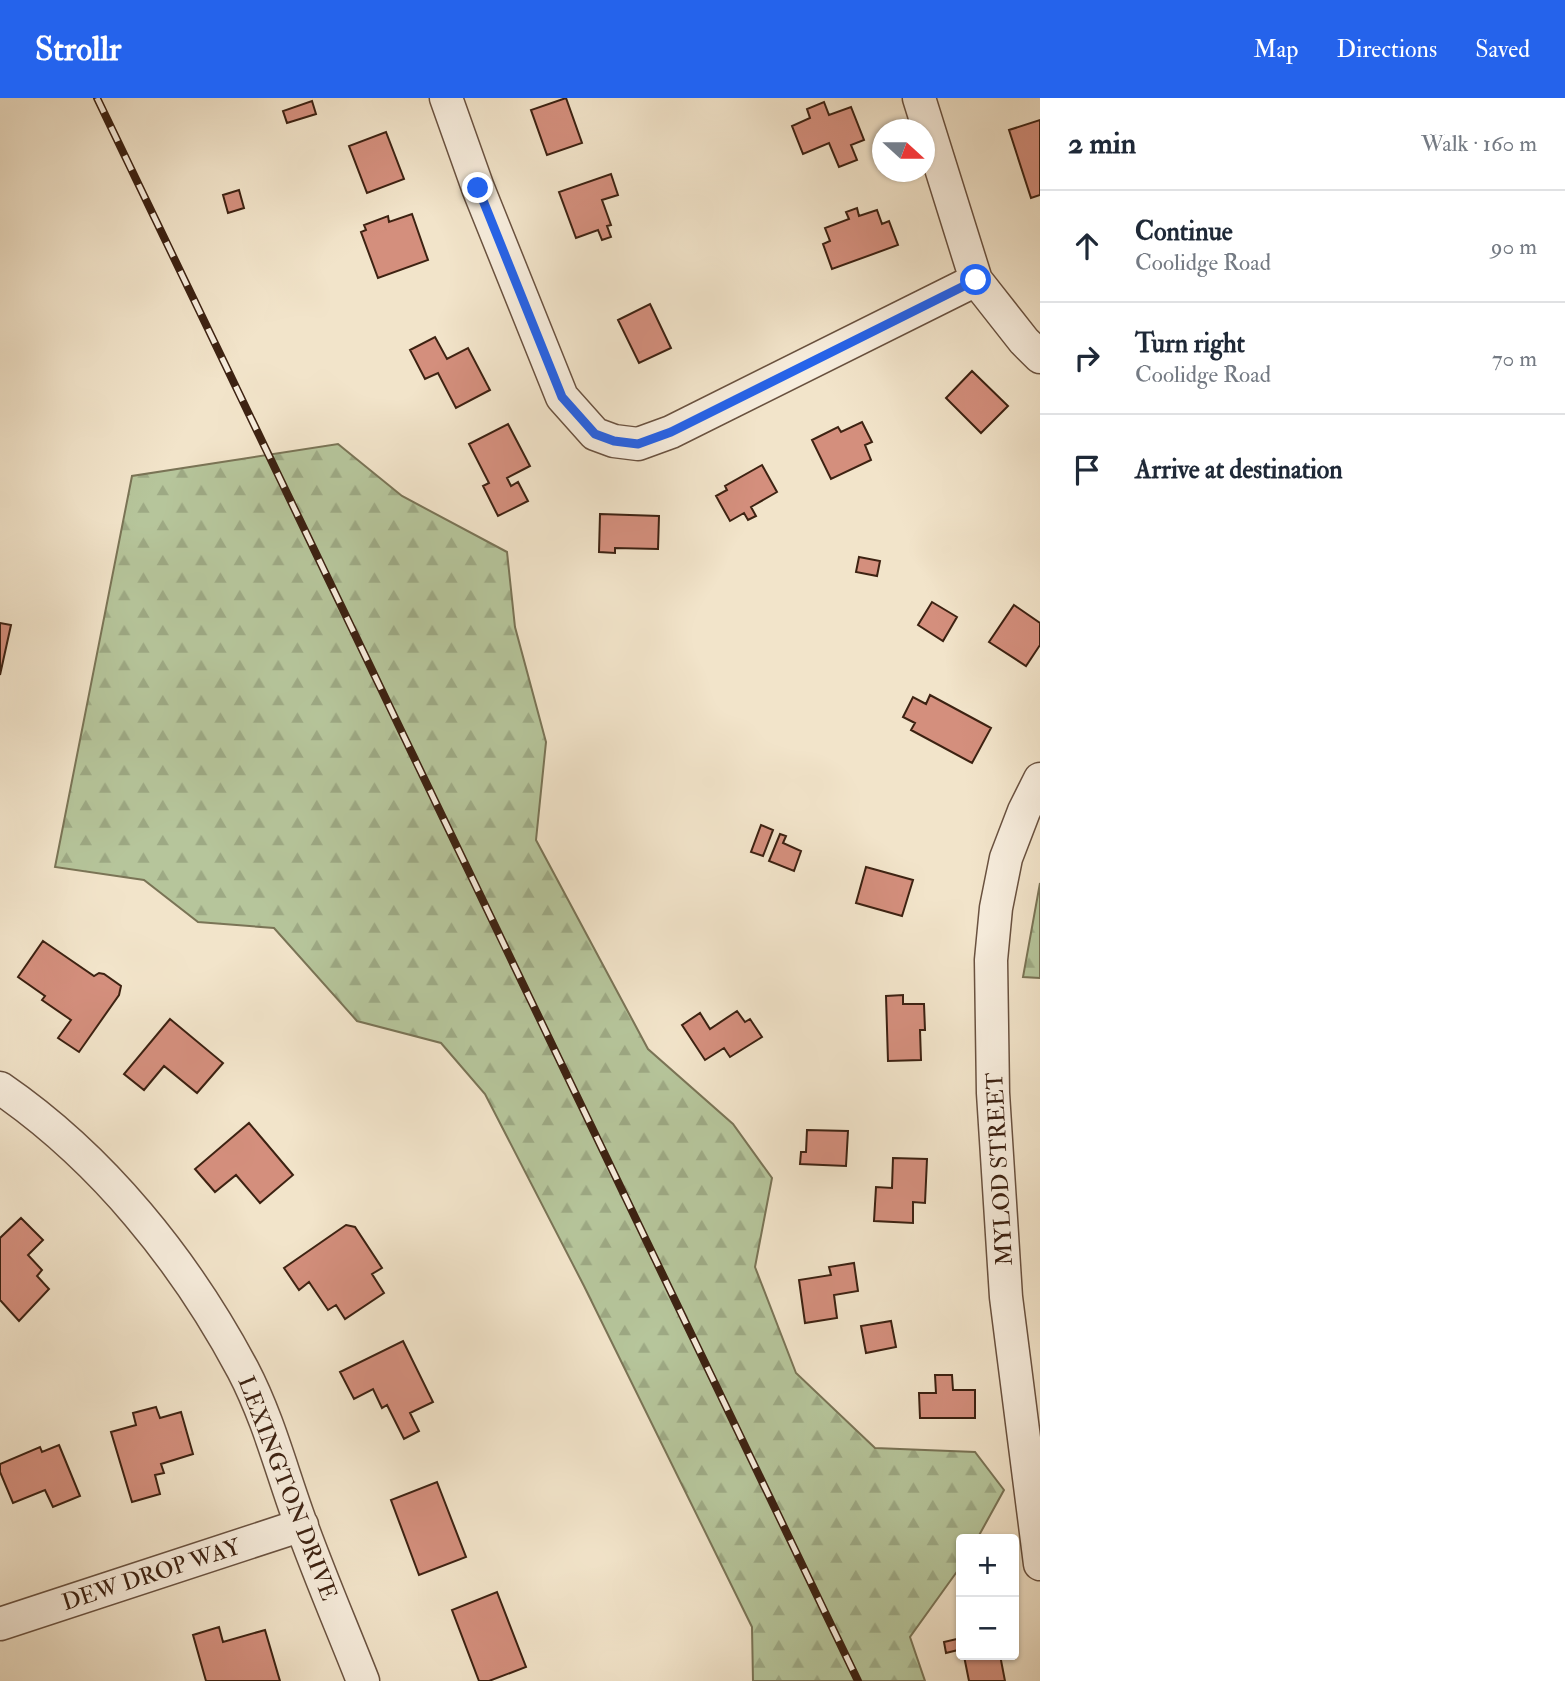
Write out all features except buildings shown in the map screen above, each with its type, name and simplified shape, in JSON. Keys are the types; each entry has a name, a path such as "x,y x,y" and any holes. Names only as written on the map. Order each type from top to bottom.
{"street":[{"path":"446,98 478,188 562,397 595,434 614,441 638,444 671,432 976,280"},
{"path":"919,98 976,280 1040,357"},
{"name":"MYLOD STREET","path":"1040,779 1006,858 996,908 991,960 993,1093 1006,1297 1040,1564"},
{"name":"LEXINGTON DRIVE","path":"0,1088 26,1106 98,1170 155,1234 200,1299 243,1370 269,1428 302,1525 363,1681"},
{"name":"DEW DROP WAY","path":"0,1624 302,1525"}],"green space":[{"path":"338,444 402,496 507,552 515,627 546,742 536,840 648,1049 733,1124 772,1178 755,1267 796,1373 875,1448 975,1452 1004,1490 980,1534 956,1534 956,1573 910,1637 925,1681 753,1681 752,1627 584,1286 485,1094 441,1043 357,1021 274,928 198,922 144,880 55,867 132,476"},
{"path":"1040,883 1040,978 1023,977"}],"railway":[{"path":"97,98 858,1681"}],"route":[{"path":"478,188 562,397 595,434 614,441 638,444 671,432 976,280"}]}
